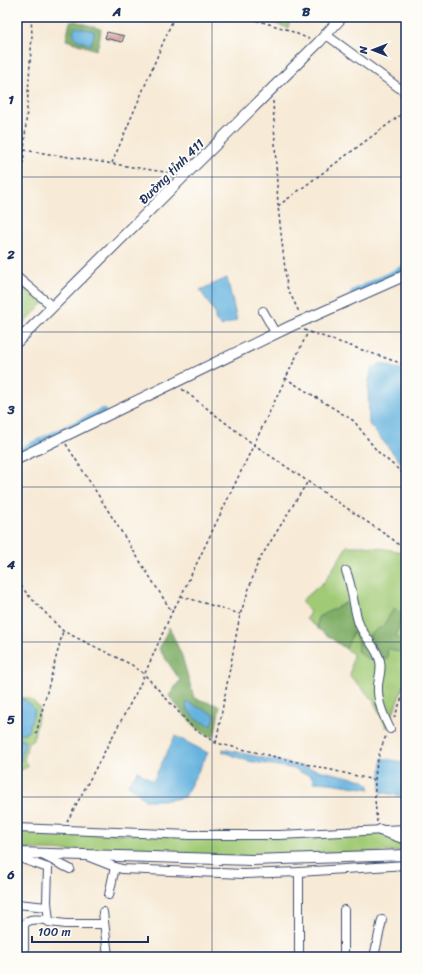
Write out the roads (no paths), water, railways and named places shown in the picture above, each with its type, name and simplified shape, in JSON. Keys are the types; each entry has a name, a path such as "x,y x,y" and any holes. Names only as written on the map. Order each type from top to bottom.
{"main road":[{"name":"Đường tỉnh 411","path":"17,342 319,42 342,17"},
{"path":"17,459 174,383 274,331 304,321 406,275"},
{"path":"380,830 406,839"},
{"path":"17,852 252,860 406,855"}],"street":[{"path":"325,34 406,93"},
{"path":"17,277 52,306"},
{"path":"263,311 274,331"},
{"path":"346,571 350,581 359,624 373,645 380,660 381,667 378,684 379,701 382,714 390,729"},
{"path":"17,828 63,831 279,835 406,829"},
{"path":"38,853 70,869"},
{"path":"84,855 122,869 244,874 406,865"},
{"path":"17,858 48,868 48,920"},
{"path":"109,895 115,867"},
{"path":"298,872 299,957"},
{"path":"17,904 47,907"},
{"path":"344,910 344,957"},
{"path":"103,912 108,957"},
{"path":"22,957 24,950 24,925 26,921 48,920 51,923 104,924"},
{"path":"374,957 382,920"}],"water":[{"path":"75,27 94,31 94,37 90,45 76,39 73,32"},
{"path":"227,278 237,320 221,326 215,319 215,313 200,290"},
{"path":"381,363 406,372 406,466 402,464 369,424 368,386 371,370"},
{"path":"17,699 25,700 35,709 28,732 20,734 17,733"},
{"path":"187,702 215,715 212,726 196,719 186,708"},
{"path":"175,736 208,753 184,797 169,800 145,800 128,784 138,771 153,781"},
{"path":"17,738 25,741 20,762 17,762"},
{"path":"223,749 363,780 368,784 370,789 314,782 311,775 299,772 296,769 248,761 223,752"},
{"path":"382,758 406,763 406,797 380,792"}],"waterway":[{"path":"354,293 406,268"},
{"path":"17,453 103,412"}]}
